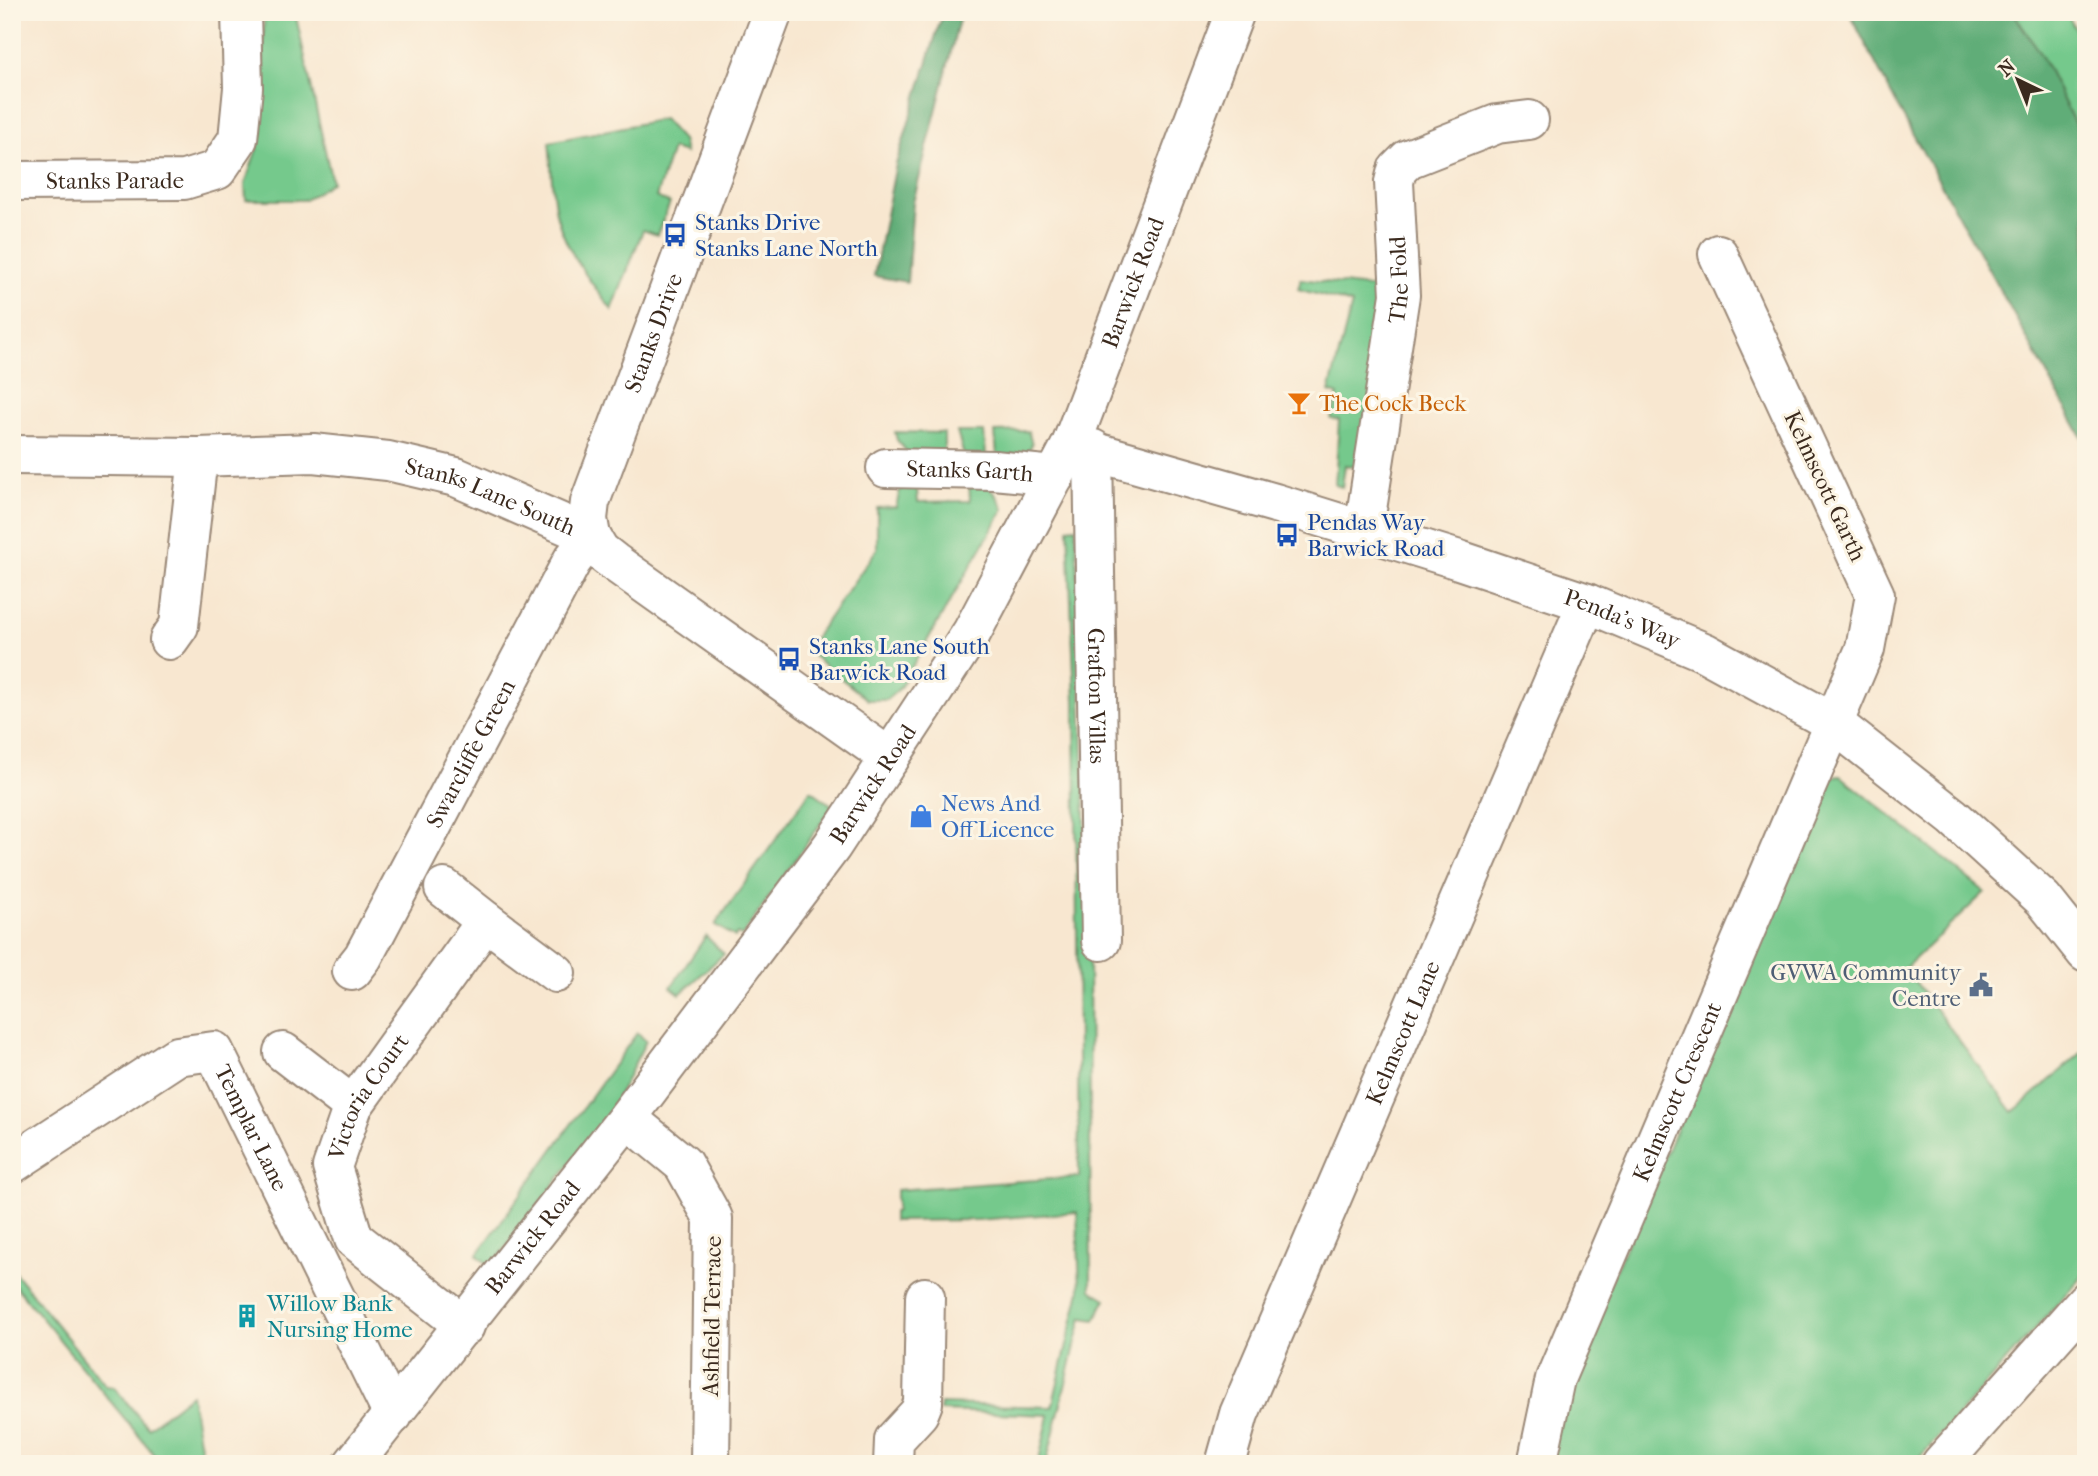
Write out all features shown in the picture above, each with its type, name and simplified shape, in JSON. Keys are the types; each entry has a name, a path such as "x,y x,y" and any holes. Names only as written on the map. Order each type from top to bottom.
{"street":[{"name":"Stanks Parade","path":"12,181 184,180 216,170 238,139 243,88 241,12"},
{"name":"Stanks Drive","path":"591,536 588,519 590,502 774,12"},
{"name":"Barwick Road","path":"353,1464 465,1326 627,1118 832,846 972,632 1073,456 1235,12"},
{"name":"The Fold","path":"1364,529 1400,295 1394,182 1397,170 1408,159 1497,124 1529,120"},
{"name":"Kelmscott Garth","path":"1718,254 1875,595 1865,649 1832,722"},
{"name":"Stanks Lane South","path":"12,456 198,457 313,453 388,461 456,477 591,536 600,551 614,562 890,758"},
{"name":"Stanks Garth","path":"886,469 993,470 1073,456"},
{"name":"Penda's Way","path":"1073,456 1364,529 1587,603 1704,652 1832,722 1953,817 2043,899 2086,953"},
{"name":"Grafton Villas","path":"1073,456 1101,941"},
{"path":"169,640 179,626 198,457"},
{"name":"Swarcliffe Green","path":"352,971 363,957 572,561 591,536"},
{"name":"Kelmscott Lane","path":"1225,1464 1239,1414 1587,603"},
{"name":"Kelmscott Crescent","path":"1538,1464 1555,1379 1832,722"},
{"path":"444,888 556,973"},
{"name":"Victoria Court","path":"465,1326 354,1239 332,1167 353,1107 486,921"},
{"name":"Templar Lane","path":"12,1164 177,1056 214,1051 393,1415"},
{"path":"283,1052 353,1107"},
{"name":"Ashfield Terrace","path":"627,1118 683,1164 712,1218 710,1464"},
{"path":"893,1464 894,1440 919,1413 923,1404 925,1297"},
{"path":"1941,1464 2086,1301"}],"green space":[{"path":"264,12 295,12 332,182 305,200 246,200 245,184 262,133"},
{"path":"943,12 961,12 913,203 907,282 874,276 896,164"},
{"path":"1849,12 2013,12 2042,57 2086,147 2086,444 1901,113"},
{"path":"2013,12 2066,12 2086,49 2086,147 2042,57"},
{"path":"663,119 682,140 685,153 672,149 656,197 670,203 657,235 643,230 612,310 580,266 561,230 554,199 549,142"},
{"path":"1301,279 1393,290 1357,467 1345,465 1342,487 1335,485 1339,420 1331,419 1338,395 1329,392 1352,304 1298,289"},
{"path":"1028,431 1032,444 1028,453 997,456 995,432"},
{"path":"895,432 944,433 944,455 907,452 897,440"},
{"path":"957,432 984,432 986,456 964,456"},
{"path":"916,477 918,502 970,501 969,479 991,489 1004,509 899,689 886,700 868,700 806,650 877,549 877,508 896,507 900,490"},
{"path":"1076,527 1089,946 1091,1290 1106,1299 1095,1320 1082,1318 1046,1464 1038,1464 1049,1415 940,1411 941,1404 1052,1407 1080,1291 1077,1212 977,1220 893,1221 893,1212 896,1211 896,1190 1079,1177 1075,701 1068,528"},
{"path":"1841,776 1985,892 1905,968 2013,1112 2086,1049 2086,1272 1914,1464 1549,1464 1571,1373 1828,777"},
{"path":"811,790 833,806 742,936 737,934 735,937 715,925"},
{"path":"706,936 724,954 680,994 671,987"},
{"path":"637,1033 646,1041 611,1110 491,1267 477,1255"},
{"path":"12,1269 106,1386 114,1387 148,1428 191,1394 203,1464 162,1464 12,1282"}],"place":[{"name":"Stanks Drive Stanks Lane North","path":"675,235"},
{"name":"The Cock Beck","path":"1299,403"},
{"name":"Pendas Way Barwick Road","path":"1287,535"},
{"name":"Stanks Lane South Barwick Road","path":"789,659"},
{"name":"News And Off Licence","path":"921,816"},
{"name":"GVWA Community Centre","path":"1981,985"},
{"name":"Willow Bank Nursing Home","path":"247,1316"}]}
